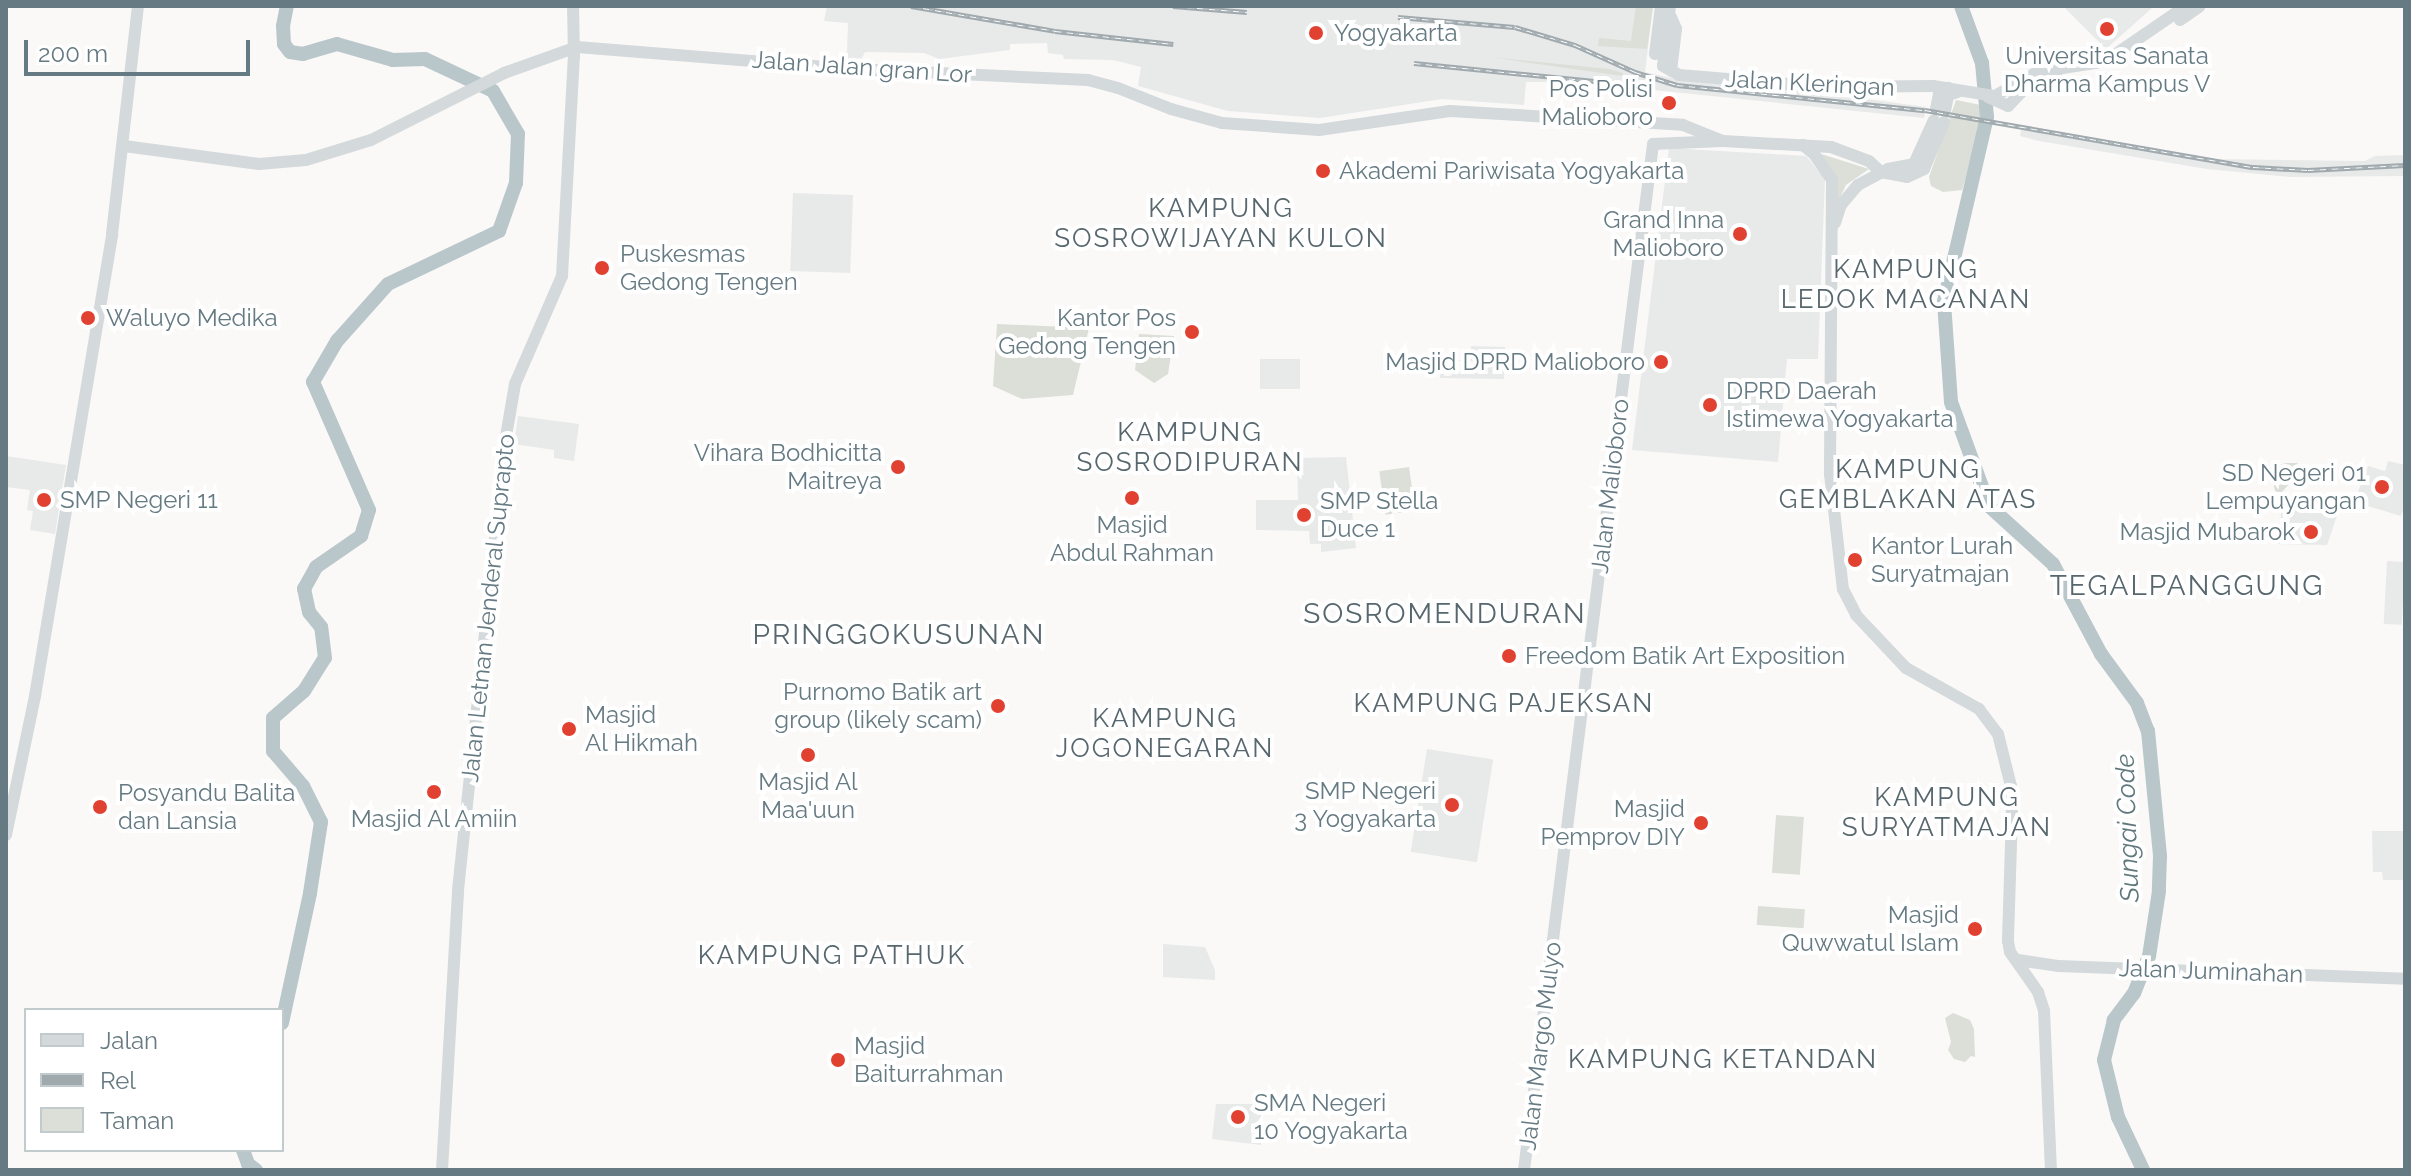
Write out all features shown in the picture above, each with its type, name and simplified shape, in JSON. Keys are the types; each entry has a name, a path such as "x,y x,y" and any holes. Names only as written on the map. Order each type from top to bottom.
{"main road":[{"path":"6,835 35,696 112,234 124,146 132,39 131,6"},
{"path":"132,39 138,6"},
{"name":"Jalan Letnan Jenderal Suprapto","path":"442,1170 458,890 505,442 515,384 562,276 575,6"},
{"path":"2186,6 2113,56 2096,63 2037,72 1995,97 2008,106 2034,82 2113,65 2200,6"},
{"name":"Jalan Kleringan","path":"1667,9 1663,64 1683,76 1825,87 1956,90 1995,97"},
{"path":"124,146 233,161 283,163 338,152 430,111 502,74 574,50"},
{"name":"Jalan Jalan gran Lor","path":"574,50 853,69 1077,79 1108,85 1217,122 1311,130 1443,110 1687,126 1723,141"},
{"path":"1833,230 1851,192 1881,172 1914,164 1940,115 1939,94 1956,90"},
{"name":"Jalan Malioboro","path":"1555,922 1652,145 1656,141 1710,144 1723,141"},
{"path":"1723,141 1839,148 1869,161 1881,172"},
{"path":"1803,145 1831,176 1830,474 1843,589 1856,615 1906,668 1973,705 1993,724 2011,786 2013,831 2008,941 2010,952 2029,977 2042,1002 2046,1019 2051,1170"},
{"name":"Jalan Margo Mulyo","path":"1524,1170 1555,922"},
{"name":"Jalan Juminahan","path":"2018,960 2121,968 2405,979"},
{"path":"2029,977 2043,964"}],"shaded area":[{"path":"827,6 1653,6 1645,72 1684,81 1822,93 1926,107 1924,118 1576,82 1526,82 1524,105 1442,99 1320,118 1228,111 1138,86 1141,67 1113,60 1064,59 1063,55 1048,53 1047,43 1010,44 1010,50 939,59 924,53 865,52 859,64 843,63 848,23 824,21"},
{"name":"Universitas Sanata Dharma Kampus V","path":"2063,6 2150,6 2152,8 2106,49"},
{"path":"2022,125 2209,159 2365,161 2375,156 2405,155 2405,176 2291,177 2207,169 2039,141 2020,136"},
{"path":"1669,148 1806,156 1825,179 1818,359 1787,359 1778,462 1632,450"},
{"path":"793,193 853,195 850,273 790,271"},
{"path":"1471,346 1505,347 1504,379 1440,378 1441,359 1470,360","holes":["1444,360 1487,362 1487,373 1452,372 1451,376 1444,376"]},
{"path":"1260,359 1300,359 1300,389 1260,389"},
{"path":"518,416 579,424 574,461 554,458 554,450 514,444"},
{"name":"SMP Negeri 11","path":"6,456 66,465 55,534 30,530 33,511 27,510 30,490 6,487"},
{"name":"SMP Stella Duce 1","path":"1346,457 1356,548 1321,552 1321,544 1310,544 1309,531 1256,530 1256,500 1298,500 1297,458"},
{"name":"SD Negeri 01 Lempuyangan","path":"2388,461 2405,465 2405,504 2401,516 2354,502 2368,466 2385,471"},
{"path":"2284,493 2340,507 2327,545 2277,544"},
{"path":"2387,561 2405,562 2402,625 2384,624"},
{"name":"SMP Negeri 3 Yogyakarta","path":"1427,749 1493,759 1477,862 1411,852"},
{"path":"2372,831 2405,831 2405,880 2383,880 2382,872 2373,872"},
{"path":"1163,944 1205,947 1215,970 1215,980 1163,977"},
{"name":"SMA Negeri 10 Yogyakarta","path":"1216,1104 1263,1104 1261,1145 1212,1139"}],"green space":[{"path":"1636,6 1653,7 1647,49 1598,46 1599,38 1631,41"},
{"path":"1489,57 1609,69 1623,73 1623,76"},
{"path":"1956,100 1981,105 1978,137 1962,190 1943,192 1931,186 1929,177"},
{"path":"1818,153 1869,169 1846,185 1837,204 1837,177"},
{"path":"997,324 1089,328 1073,395 1022,399 993,386"},
{"path":"1139,334 1174,336 1168,374 1154,383 1135,370"},
{"path":"2297,463 2304,469 2301,481 2292,481 2281,493 2275,491 2271,471 2272,467"},
{"path":"1409,467 1415,511 1385,515 1379,471"},
{"path":"1776,815 1804,817 1800,875 1772,873"},
{"path":"1758,906 1805,909 1804,928 1757,925"},
{"path":"1953,1013 1970,1020 1974,1029 1975,1057 1971,1056 1965,1062 1954,1059 1948,1050 1951,1042 1945,1018"}],"waterway":[{"path":"284,1014 310,893 321,822 303,786 273,751 273,718 304,691 325,658 321,627 309,612 304,589 316,567 361,536 369,510 313,382 337,341 388,284 499,231 516,183 518,134 493,91 425,59 393,60 337,44 303,54 290,52 284,44 283,26 287,6"},
{"name":"Sungai Code","path":"1961,6 1982,63 1987,117 1944,302 1951,402 1989,506 2053,564 2101,654 2137,703 2148,731 2160,856 2159,891 2149,956 2134,993 2114,1020 2104,1060 2118,1117 2143,1170"},
{"path":"244,1152 248,1164 256,1170"}],"railway":[{"path":"911,6 1055,31 1173,44"},
{"path":"1173,6 1247,12"},
{"path":"1398,17 1515,27 1575,45 1635,72 1677,85 1925,110 2253,167 2308,170 2405,165"},
{"path":"1414,63 1653,87"}],"place":[{"name":"Universitas Sanata Dharma Kampus V","path":"2107,29"},
{"name":"Yogyakarta","path":"1316,33"},
{"name":"Pos Polisi Malioboro","path":"1669,103"},
{"name":"Akademi Pariwisata Yogyakarta","path":"1323,171"},
{"name":"Grand Inna Malioboro","path":"1740,234"},
{"name":"Puskesmas Gedong Tengen","path":"602,268"},
{"name":"Waluyo Medika","path":"88,318"},
{"name":"Kantor Pos Gedong Tengen","path":"1192,332"},
{"name":"Masjid DPRD Malioboro","path":"1661,362"},
{"name":"DPRD Daerah Istimewa Yogyakarta","path":"1710,405"},
{"name":"Vihara Bodhicitta Maitreya","path":"898,467"},
{"name":"SD Negeri 01 Lempuyangan","path":"2382,487"},
{"name":"Masjid Abdul Rahman","path":"1132,498"},
{"name":"SMP Negeri 11","path":"44,500"},
{"name":"SMP Stella Duce 1","path":"1304,515"},
{"name":"Masjid Mubarok","path":"2311,532"},
{"name":"Kantor Lurah Suryatmajan","path":"1855,560"},
{"name":"Freedom Batik Art Exposition","path":"1509,656"},
{"name":"Purnomo Batik art group (likely scam)","path":"998,706"},
{"name":"Masjid Al Hikmah","path":"569,729"},
{"name":"Masjid Al Maa'uun","path":"808,755"},
{"name":"Masjid Al Amiin","path":"434,792"},
{"name":"SMP Negeri 3 Yogyakarta","path":"1452,805"},
{"name":"Posyandu Balita dan Lansia","path":"100,807"},
{"name":"Masjid Pemprov DIY","path":"1701,823"},
{"name":"Masjid Quwwatul Islam","path":"1975,929"},
{"name":"Masjid Baiturrahman","path":"838,1060"},
{"name":"SMA Negeri 10 Yogyakarta","path":"1238,1117"}],"district":[{"name":"KAMPUNG SOSROWIJAYAN KULON","path":"1221,224"},
{"name":"KAMPUNG LEDOK MACANAN","path":"1906,285"},
{"name":"KAMPUNG SOSRODIPURAN","path":"1190,448"},
{"name":"KAMPUNG GEMBLAKAN ATAS","path":"1908,485"},
{"name":"TEGALPANGGUNG","path":"2187,586"},
{"name":"SOSROMENDURAN","path":"1445,614"},
{"name":"PRINGGOKUSUNAN","path":"899,635"},
{"name":"KAMPUNG PAJEKSAN","path":"1504,704"},
{"name":"KAMPUNG JOGONEGARAN","path":"1165,734"},
{"name":"KAMPUNG SURYATMAJAN","path":"1947,813"},
{"name":"KAMPUNG PATHUK","path":"832,956"},
{"name":"KAMPUNG KETANDAN","path":"1723,1060"}]}
